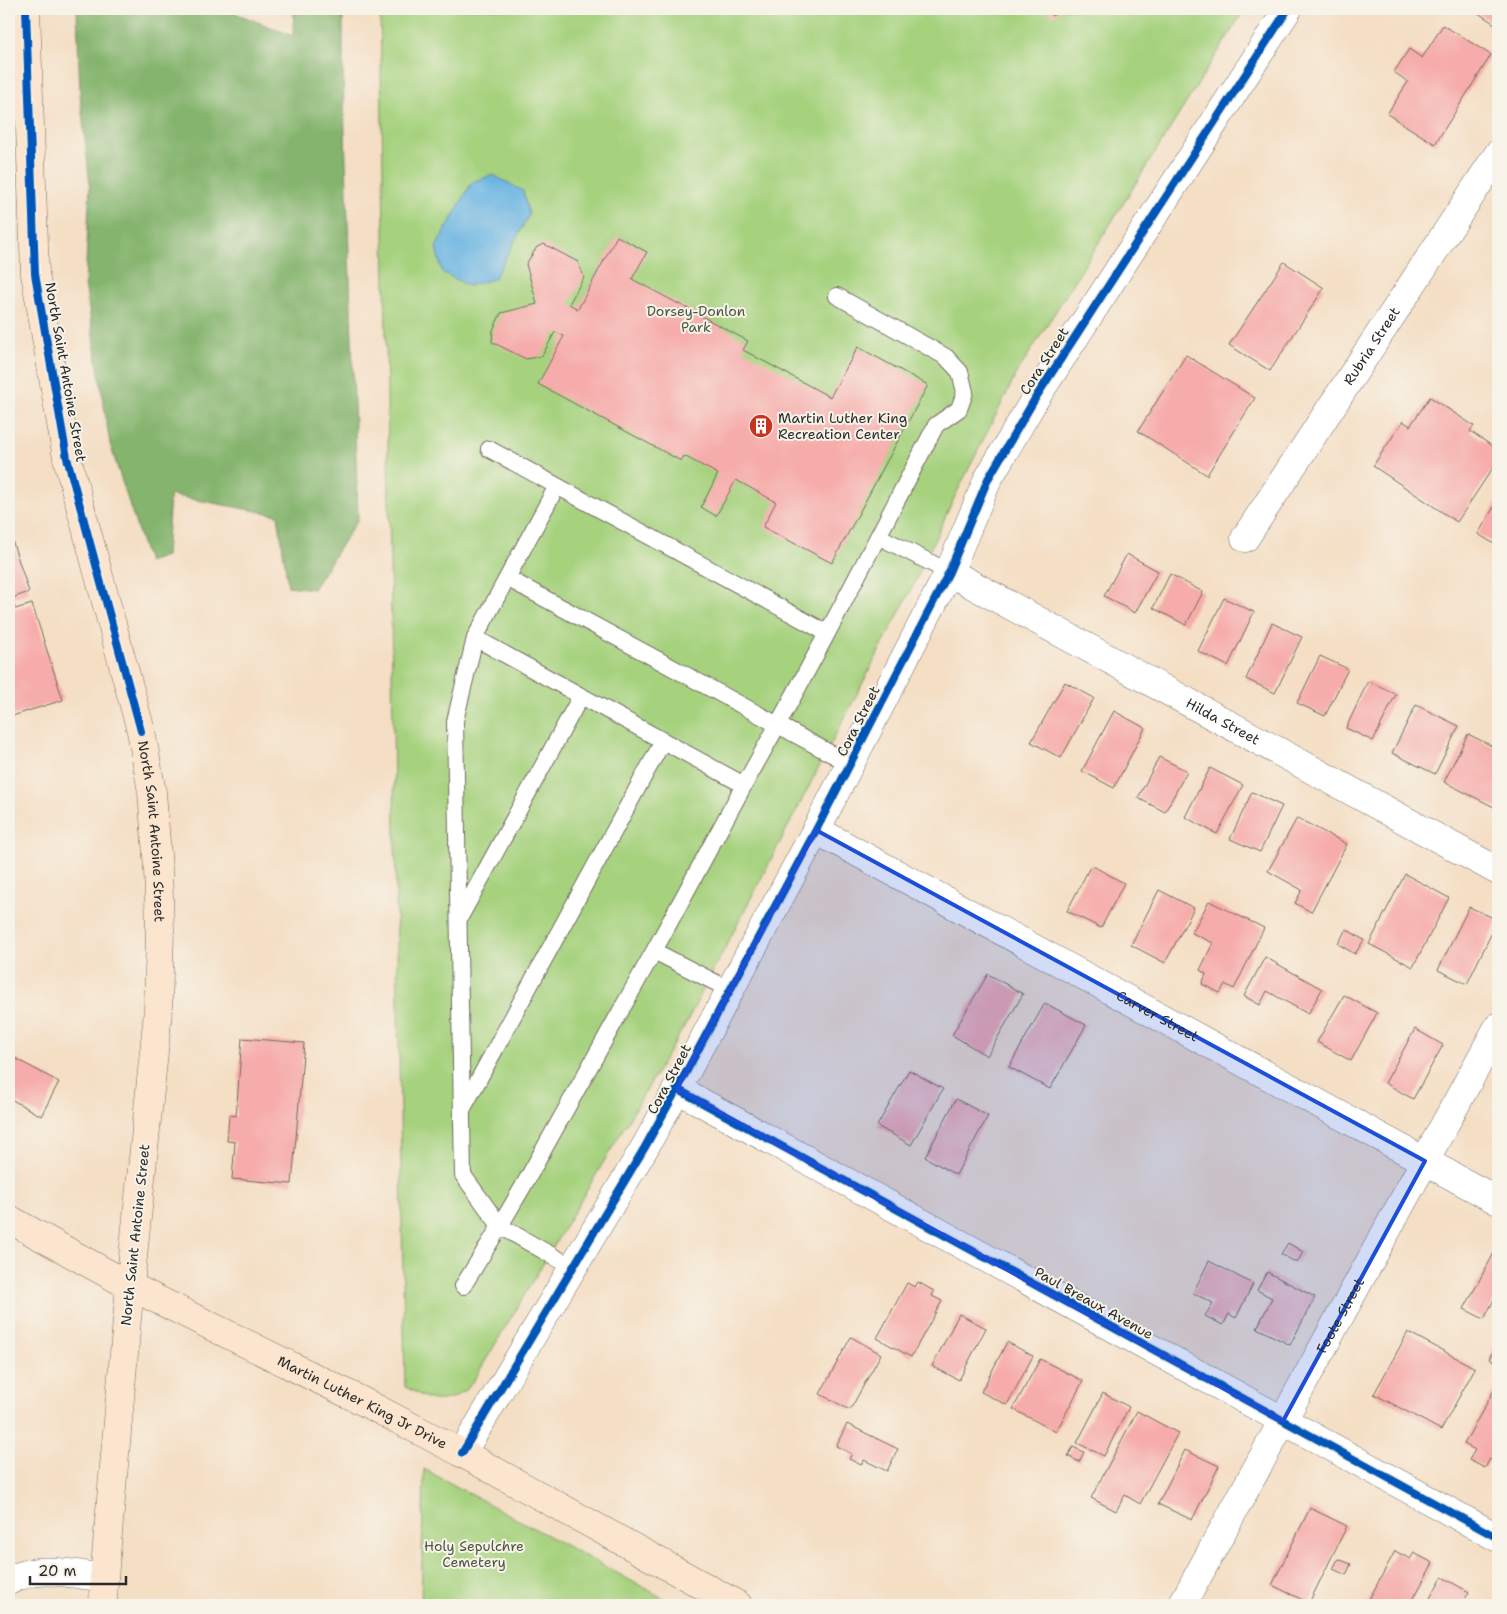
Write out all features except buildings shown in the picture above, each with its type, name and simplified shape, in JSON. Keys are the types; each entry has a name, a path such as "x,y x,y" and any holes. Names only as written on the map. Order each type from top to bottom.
{"street":[{"name":"North Saint Antoine Street","path":"26,9 35,274 67,458 141,731 152,792 158,868 160,930 158,1012 130,1286 104,1578 104,1605"},
{"name":"Cora Street","path":"462,1453 645,1147 677,1089 816,830 949,572 988,479 1036,397 1288,9"},
{"name":"Rubria Street","path":"1245,538 1498,154"},
{"name":"Hilda Street","path":"949,572 1498,871"},
{"name":"Carver Street","path":"816,830 1498,1201"},
{"name":"Foote Street","path":"1182,1605 1498,1027"},
{"name":"Paul Breaux Avenue","path":"677,1089 1498,1538"},
{"name":"Martin Luther King Jr Drive","path":"9,1219 130,1286 360,1400 462,1453 738,1605"},
{"path":"9,1581 16,1576 39,1572 64,1572 104,1578"}],"lane":[{"path":"464,1286 526,1183 654,951 827,633 936,426 959,409 965,392 960,372 946,357 837,296"},
{"path":"489,449 827,633"},
{"path":"557,486 475,638 455,721 461,1112 463,1175 500,1226 572,1267"},
{"path":"878,536 949,572"},
{"path":"507,578 850,764"},
{"path":"475,638 744,785"},
{"path":"458,921 581,696"},
{"path":"461,1112 663,741"},
{"path":"654,951 730,990"}],"highlighted area":[{"path":"816,830 1425,1161 1283,1421 677,1089"}],"green space":[{"path":"77,9 225,9 293,36 294,9 343,9 343,74 358,519 313,589 288,586 278,515 170,495 166,556 148,562 110,444 85,284 90,185 80,94"},
{"name":"Dorsey-Donlon Park","path":"380,9 1245,9 1017,373 955,496 912,588 685,1025 474,1380 459,1394 440,1400 426,1398 405,1387"},
{"name":"Holy Sepulchre Cemetery","path":"424,1469 676,1605 421,1605"}],"water":[{"path":"493,175 523,191 529,215 494,279 468,286 442,272 436,247 472,182"}],"cycle path":[{"path":"26,9 35,274 67,458 141,731"},
{"path":"462,1453 645,1147 677,1089 816,830 949,572 988,479 1036,397 1288,9"},
{"path":"677,1089 1498,1538"}],"place":[{"name":"Martin Luther King Recreation Center","path":"761,426"}]}
